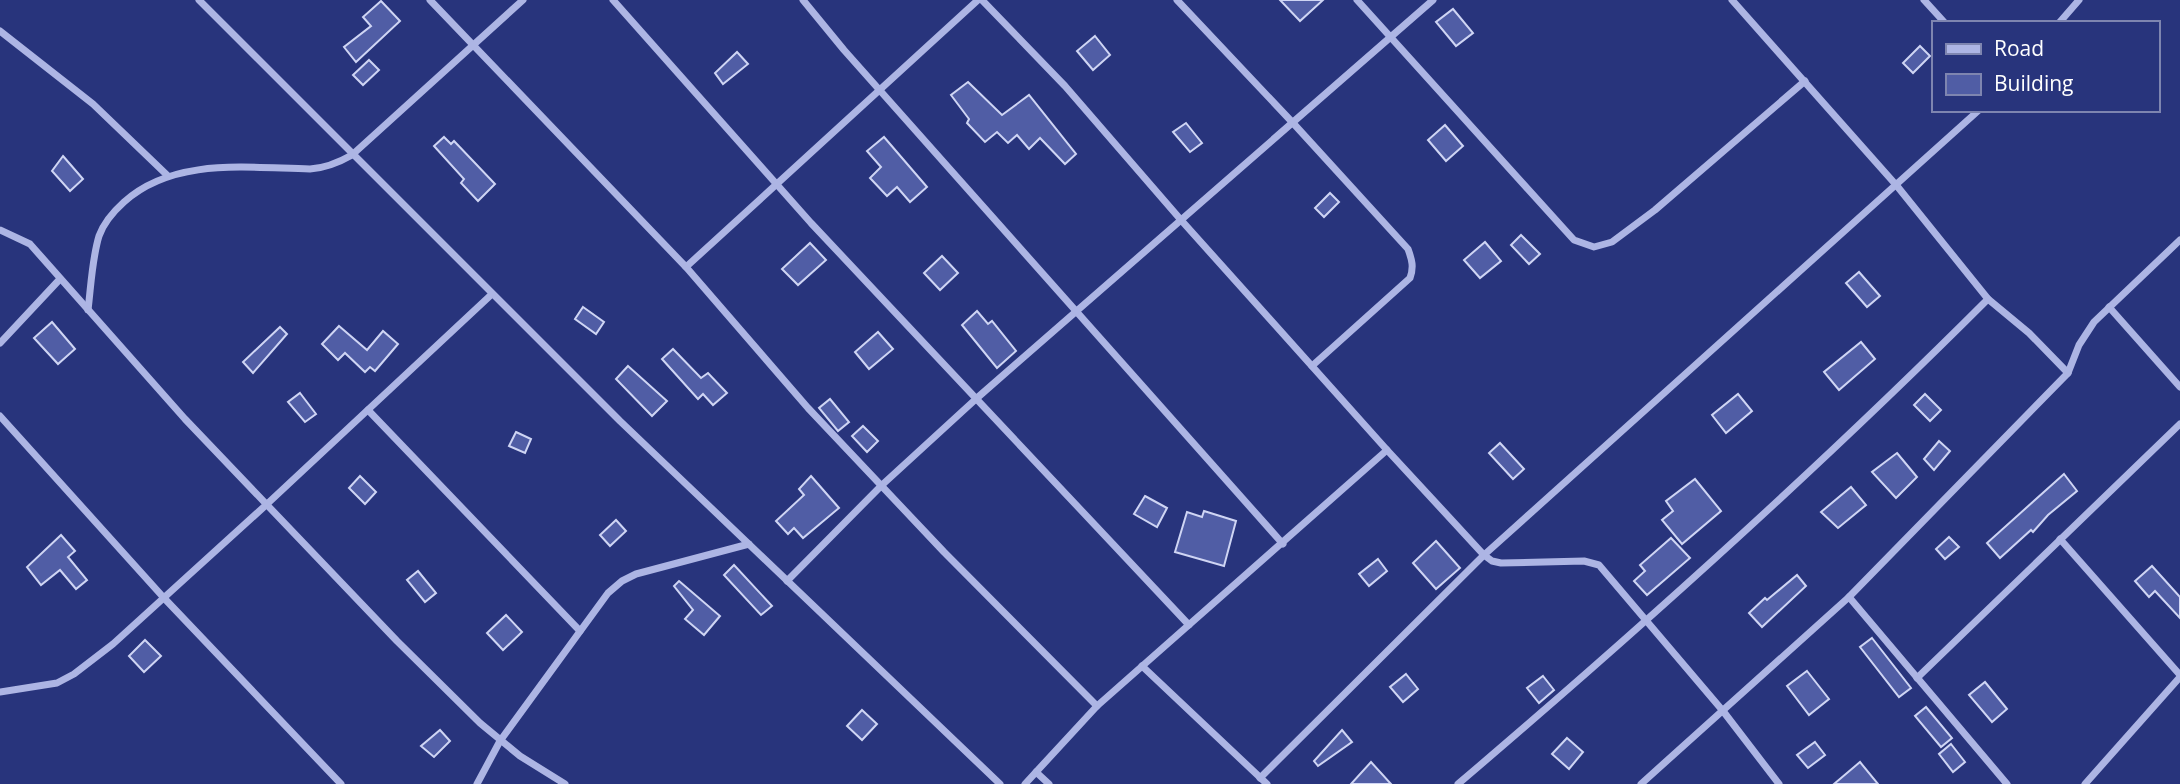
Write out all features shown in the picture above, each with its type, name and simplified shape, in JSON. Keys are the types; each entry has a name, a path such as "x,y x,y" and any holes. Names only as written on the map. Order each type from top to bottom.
{"street":[{"path":"199,0 492,294 1000,784"},
{"path":"430,0 686,267 808,408 944,552 1097,706"},
{"path":"88,310 99,236 106,222 132,194 168,176 222,167 326,168 352,155 523,0"},
{"path":"614,0 776,183 1189,625"},
{"path":"803,0 1283,544"},
{"path":"686,267 980,0 1065,86 1181,220 1484,555 1501,563 1593,562 1599,565 1723,711 1779,784"},
{"path":"1177,0 1408,250 1413,266 1410,278 1312,366"},
{"path":"1357,0 1574,240 1594,247 1612,242 1655,209 1805,81"},
{"path":"787,581 882,485 977,398 1433,0"},
{"path":"1732,0 1896,186 1988,299 2029,332 2068,373"},
{"path":"1924,0 1943,21"},
{"path":"2061,21 2079,0"},
{"path":"0,31 93,104 168,176"},
{"path":"1260,778 1484,555 1977,112"},
{"path":"0,230 30,244 266,505 480,723 520,757 565,784"},
{"path":"1641,784 1849,597 2068,373 2086,333 2109,307 2180,240"},
{"path":"0,343 60,279"},
{"path":"0,692 57,683 74,674 113,644 492,294"},
{"path":"1458,784 1646,621 1886,401 1988,299"},
{"path":"2109,307 2180,387"},
{"path":"368,410 579,631"},
{"path":"0,416 164,598 341,784"},
{"path":"1917,678 2180,424"},
{"path":"1025,784 1097,706 1387,450"},
{"path":"2060,540 2180,676 2085,784"},
{"path":"477,784 500,741 608,593 629,578 749,544"},
{"path":"1849,597 2007,784"},
{"path":"1142,666 1267,784"},
{"path":"1036,772 1049,784"}],"building":[{"path":"1280,0 1323,0 1300,21"},
{"path":"381,1 400,21 356,62 344,47 371,26 363,17"},
{"path":"1453,9 1473,33 1456,46 1436,22"},
{"path":"1095,36 1110,55 1093,70 1077,51"},
{"path":"1920,46 1930,56 1913,73 1903,63"},
{"path":"737,52 748,64 723,84 715,73"},
{"path":"369,60 379,70 363,85 353,75"},
{"path":"968,82 1002,115 1029,95 1076,154 1065,164 1040,138 1029,149 1017,135 1008,143 997,132 985,142 967,123 969,119 951,95"},
{"path":"1186,123 1202,143 1190,152 1173,132"},
{"path":"1445,125 1463,146 1446,161 1428,140"},
{"path":"444,137 451,144 454,141 495,184 478,201 461,183 464,179 434,146"},
{"path":"884,137 927,187 910,202 897,187 887,196 870,178 881,167 867,151"},
{"path":"63,156 83,179 70,191 52,171"},
{"path":"1330,193 1339,202 1324,217 1315,208"},
{"path":"1521,235 1540,254 1529,264 1511,245"},
{"path":"1485,242 1501,261 1480,278 1464,260"},
{"path":"810,243 826,260 798,285 782,269"},
{"path":"942,256 958,273 940,290 924,273"},
{"path":"1859,272 1880,296 1867,307 1846,283"},
{"path":"583,307 604,322 596,334 575,319"},
{"path":"977,311 988,324 992,321 1016,351 997,368 962,325"},
{"path":"52,322 75,349 58,364 34,338"},
{"path":"339,326 367,350 383,331 398,344 375,371 370,367 365,372 345,353 338,360 322,344"},
{"path":"280,327 287,334 253,373 243,362"},
{"path":"878,332 893,349 869,369 855,352"},
{"path":"1861,342 1875,359 1839,390 1824,372"},
{"path":"673,349 701,378 708,373 727,393 713,405 703,394 698,399 662,359"},
{"path":"628,366 667,401 652,416 616,379"},
{"path":"300,393 316,414 305,422 288,402"},
{"path":"1738,394 1752,411 1726,433 1712,415"},
{"path":"1925,394 1941,410 1930,421 1914,405"},
{"path":"830,399 849,422 838,431 819,408"},
{"path":"863,426 878,441 867,452 852,436"},
{"path":"516,432 531,439 525,453 509,446"},
{"path":"1939,441 1950,451 1934,470 1924,459"},
{"path":"1500,443 1524,469 1513,479 1489,453"},
{"path":"1897,453 1917,477 1896,498 1872,472"},
{"path":"2064,474 2077,491 2000,558 1987,543"},
{"path":"360,476 376,492 365,504 349,488"},
{"path":"811,476 839,508 803,538 794,528 788,534 776,521 804,495 799,489"},
{"path":"1695,479 1721,511 1682,544 1662,520 1673,511 1666,501"},
{"path":"1851,487 1866,505 1838,528 1821,512"},
{"path":"1145,496 1167,508 1157,527 1134,514"},
{"path":"1204,511 1236,521 1224,566 1175,552 1187,512 1202,517"},
{"path":"616,520 626,531 610,546 600,535"},
{"path":"61,535 75,551 68,557 87,580 76,589 60,570 41,585 27,567"},
{"path":"1949,537 1959,547 1945,559 1936,549"},
{"path":"1671,538 1690,558 1647,595 1634,581 1645,571 1640,565"},
{"path":"1436,541 1460,568 1436,589 1413,563"},
{"path":"1378,559 1387,571 1369,586 1359,574"},
{"path":"734,565 772,606 761,615 724,575"},
{"path":"2152,566 2180,597 2180,618 2155,591 2149,597 2135,581"},
{"path":"418,571 436,593 425,602 407,580"},
{"path":"1797,575 1806,586 1762,627 1749,613"},
{"path":"679,581 720,616 704,635 685,619 693,610 674,586"},
{"path":"506,615 522,632 503,650 487,633"},
{"path":"1872,638 1911,688 1899,697 1860,647"},
{"path":"145,640 161,656 144,672 129,656"},
{"path":"1807,671 1829,699 1809,715 1787,686"},
{"path":"1406,674 1418,689 1403,702 1390,687"},
{"path":"1543,676 1554,690 1539,703 1527,688"},
{"path":"1985,682 2007,709 1992,722 1969,695"},
{"path":"1926,707 1952,738 1941,747 1915,716"},
{"path":"862,710 877,724 862,740 847,726"},
{"path":"440,730 450,741 434,757 421,746"},
{"path":"1342,730 1352,742 1318,766 1314,761"},
{"path":"1567,738 1583,752 1569,769 1552,754"},
{"path":"1815,742 1825,755 1808,768 1797,755"},
{"path":"1951,744 1965,762 1953,772 1939,754"},
{"path":"1371,762 1391,784 1351,784"},
{"path":"1860,762 1878,784 1834,784"}]}
